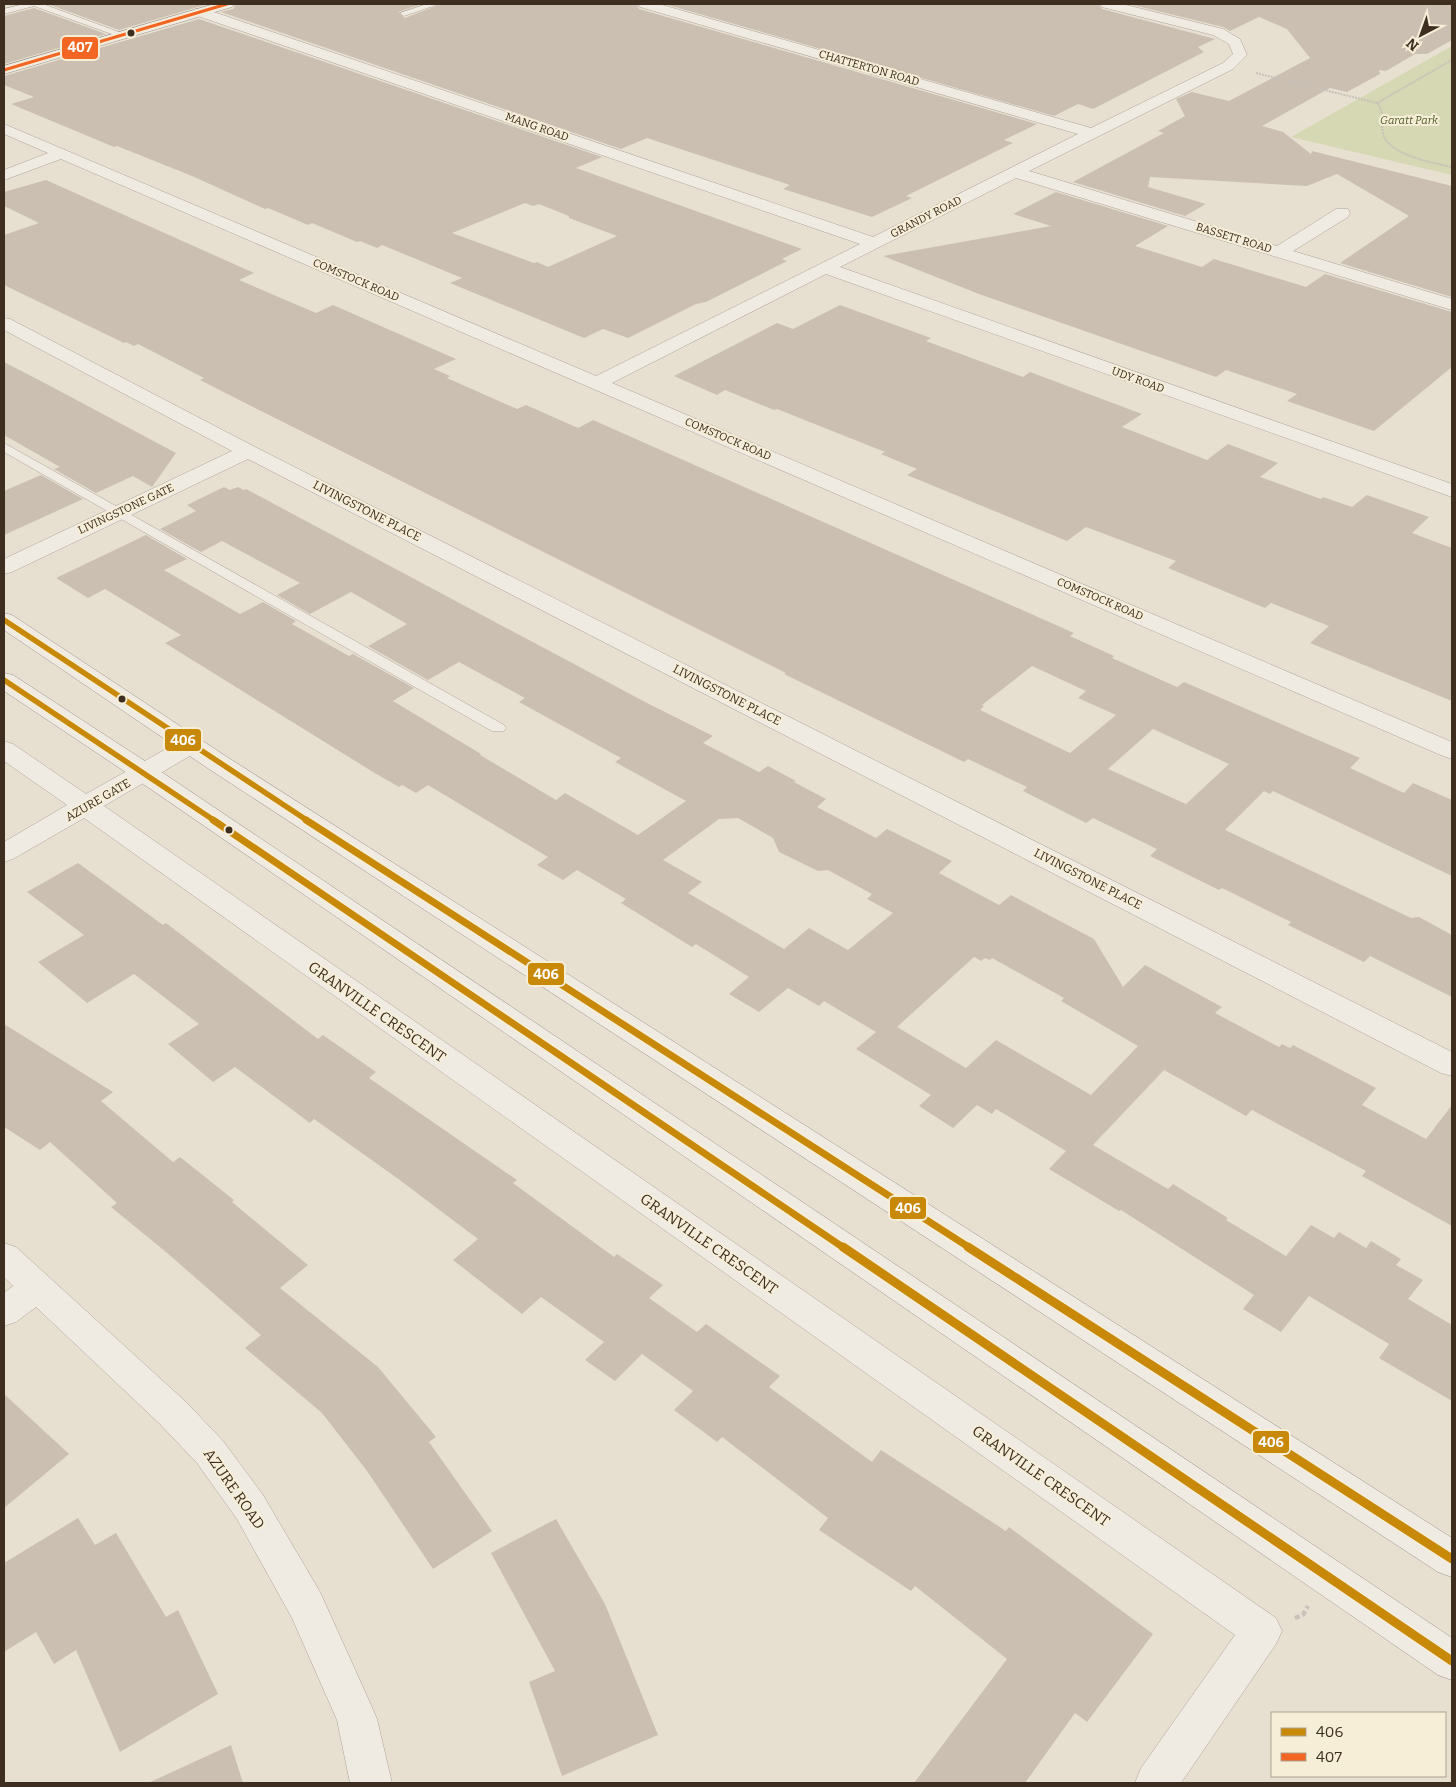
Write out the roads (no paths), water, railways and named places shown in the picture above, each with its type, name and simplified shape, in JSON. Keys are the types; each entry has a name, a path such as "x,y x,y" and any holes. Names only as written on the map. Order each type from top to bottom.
{"street":[{"path":"4,70 226,4"},
{"name":"CHATTERTON ROAD","path":"645,4 1092,132"},
{"name":"GRANDY ROAD","path":"598,383 1092,132 1228,66 1240,55 1235,42 1218,32 1107,4"},
{"name":"MANG ROAD","path":"200,12 874,243"},
{"name":"COMSTOCK ROAD","path":"4,129 1452,751"},
{"path":"4,176 61,154"},
{"name":"BASSETT ROAD","path":"1016,172 1452,305"},
{"path":"1279,252 1342,213"},
{"name":"UDY ROAD","path":"825,268 1452,492"},
{"name":"LIVINGSTONE PLACE","path":"4,323 248,451 1452,1065"},
{"name":"LIVINGSTONE GATE","path":"4,566 248,451"},
{"path":"4,620 191,745 1452,1559"},
{"path":"4,680 144,773 1452,1661"},
{"name":"AZURE GATE","path":"4,853 191,745"},
{"name":"GRANVILLE CRESCENT","path":"4,749 1262,1631 1156,1783"},
{"name":"AZURE ROAD","path":"4,1257 172,1413 210,1452 250,1507 306,1605 357,1719 370,1783"},
{"path":"4,1312 36,1288"}],"lane":[{"path":"4,12 34,4 123,35"},
{"path":"404,14 435,4"},
{"path":"4,447 498,728"}],"park label":[{"name":"Garatt Park","path":"1409,120"}]}
